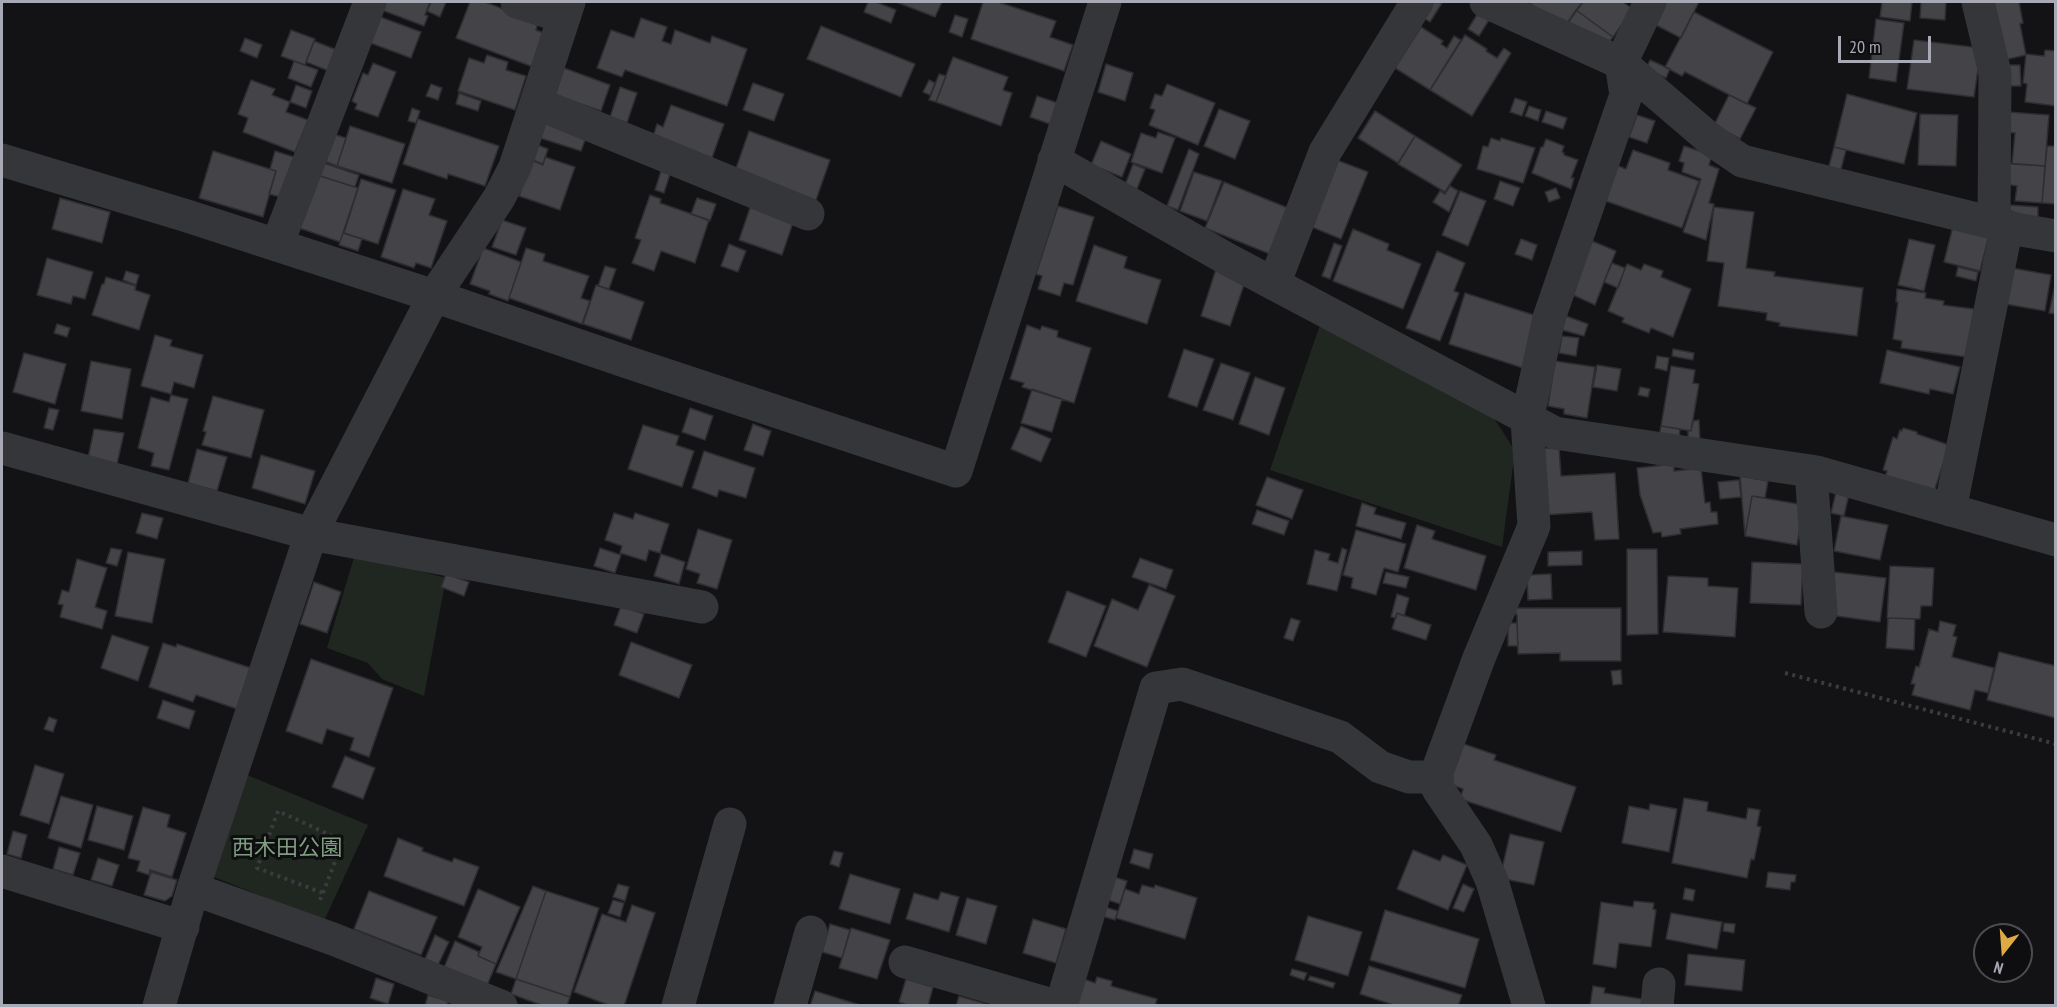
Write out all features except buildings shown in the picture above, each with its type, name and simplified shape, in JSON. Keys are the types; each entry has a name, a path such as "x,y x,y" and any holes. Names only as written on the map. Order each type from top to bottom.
{"street":[{"path":"277,245 370,2"},
{"path":"159,1005 193,889 311,534 434,296 499,198 515,167 567,9 517,2"},
{"path":"2,160 434,296 956,471 1105,2"},
{"path":"1274,285 1325,152 1417,2"},
{"path":"1486,2 1621,63 1710,138 1742,161 2000,225 2055,236"},
{"path":"1529,1005 1492,881 1476,845 1438,789 1437,772 1479,658 1534,526 1527,420 1549,318 1626,95 1621,63 1650,2"},
{"path":"1950,510 2000,225 1995,73 1978,2"},
{"path":"536,103 808,214"},
{"path":"1054,160 1274,285 1555,434 1811,471 2055,540"},
{"path":"2,448 311,534 702,607"},
{"path":"1811,471 1821,612"},
{"path":"1061,1005 1156,688 1182,684 1340,737 1380,767 1409,777 1437,777"},
{"path":"678,1005 730,824"},
{"path":"2,871 183,927"},
{"path":"193,889 333,939 501,1005"},
{"path":"790,1005 810,932"},
{"path":"905,963 1056,1005"}],"path":[{"path":"1785,673 2055,744"},
{"path":"307,931 323,893 343,842 278,811 257,868 323,893"}],"green space":[{"path":"1322,319 1490,412 1515,451 1502,547 1270,470"},
{"path":"355,554 446,578 424,696 382,679 368,663 327,648"},
{"name":"西木田公園","path":"247,775 368,825 324,921 214,877"}]}
